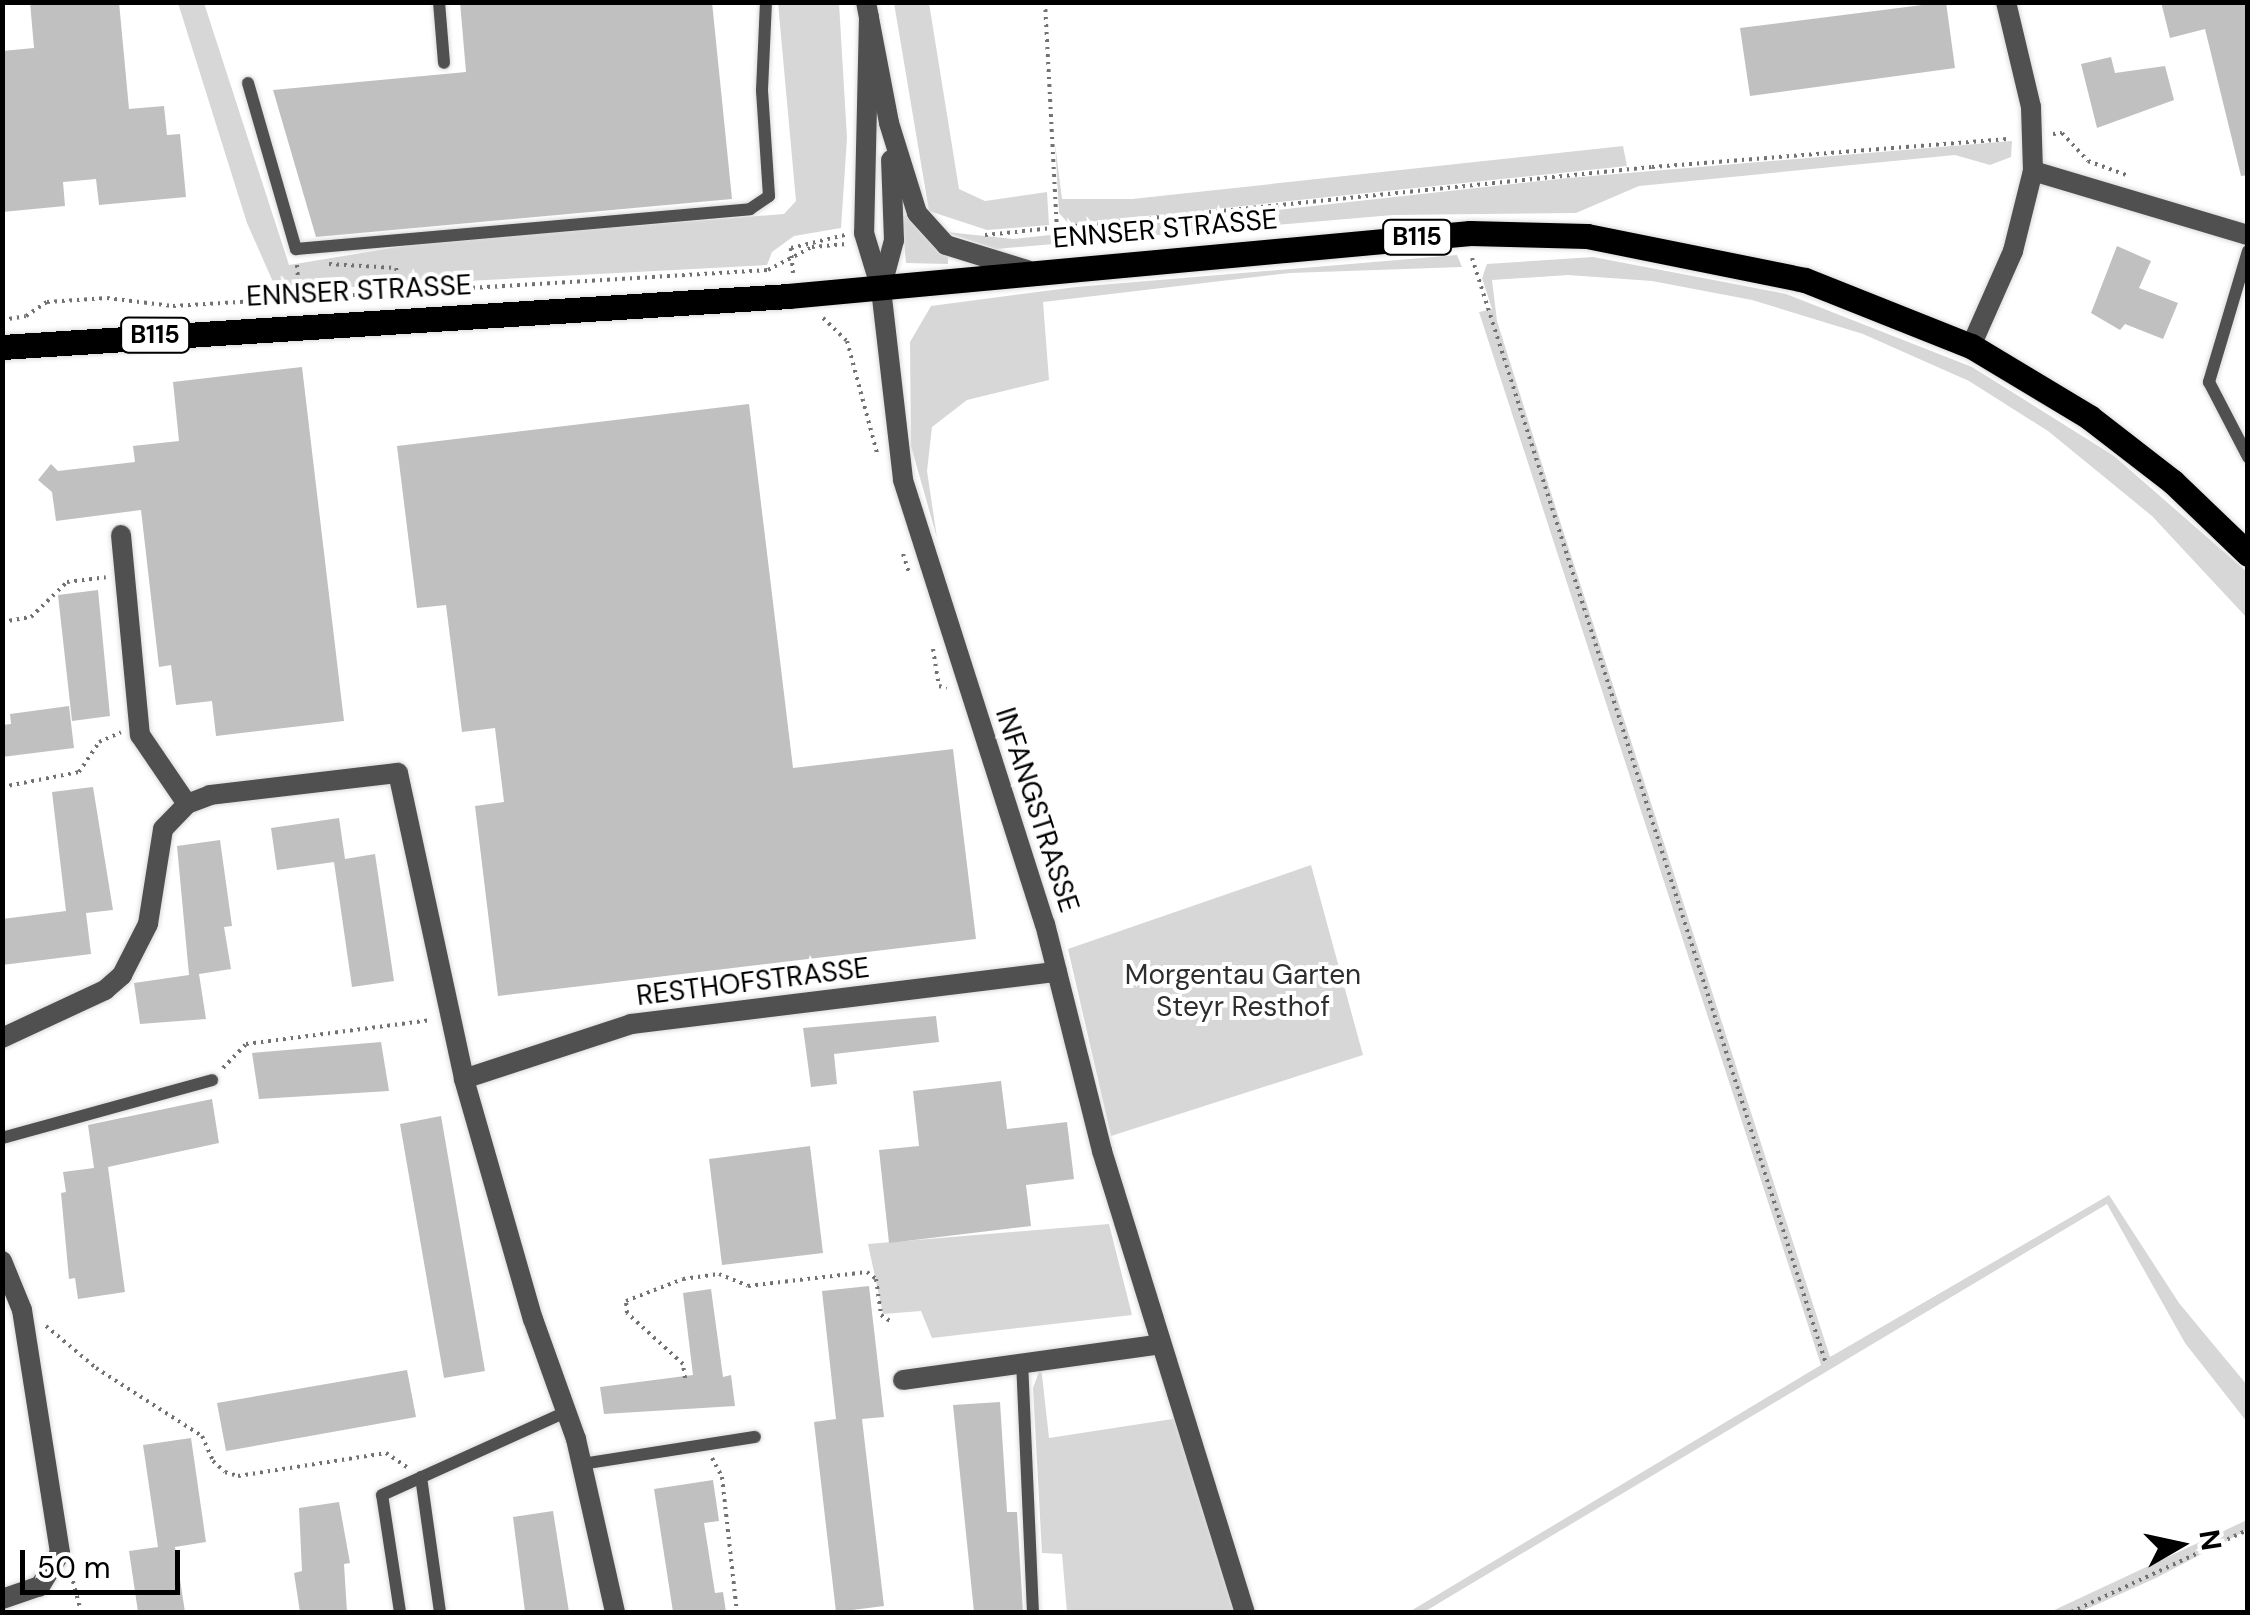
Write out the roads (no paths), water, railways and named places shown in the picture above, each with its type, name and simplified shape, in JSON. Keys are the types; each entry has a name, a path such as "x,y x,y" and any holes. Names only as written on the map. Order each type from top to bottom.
{"main road":[{"name":"ENNSER STRASSE","path":"2,347 880,288 1470,233 1587,236 1737,262 1862,299 1971,346 2089,417 2174,482 2248,554"}],"street":[{"path":"1971,346 2013,252 2033,172 2022,138 2006,2"},
{"path":"867,10 889,124 913,204 937,238 1034,272"},
{"path":"867,10 865,242 880,288"},
{"path":"880,288 894,232 889,124"},
{"path":"2033,172 2248,234"},
{"name":"INFANGSTRASSE","path":"880,288 902,480 1057,972 1087,1101 1245,1612"},
{"path":"121,535 140,735 187,804"},
{"path":"2,1038 105,990 122,974 148,924 163,829 187,804 210,795 398,773 464,1079 582,1464 615,1612"},
{"name":"RESTHOFSTRASSE","path":"464,1079 631,1024 1057,972"},
{"path":"2,1262 22,1310 60,1553 40,1586 2,1598"},
{"path":"903,1380 1161,1344"}],"lane":[{"path":"439,2 444,63"},
{"path":"248,83 296,250 312,252 764,203 770,196 762,90 766,2"},
{"path":"2248,251 2209,382 2248,457"},
{"path":"2,1138 212,1080"},
{"path":"1022,1361 1034,1612"},
{"path":"400,1612 382,1494 566,1412"},
{"path":"582,1464 756,1437"},
{"path":"421,1477 440,1612"}],"park label":[{"name":"Morgentau Garten Steyr Resthof","path":"1243,991"}]}
